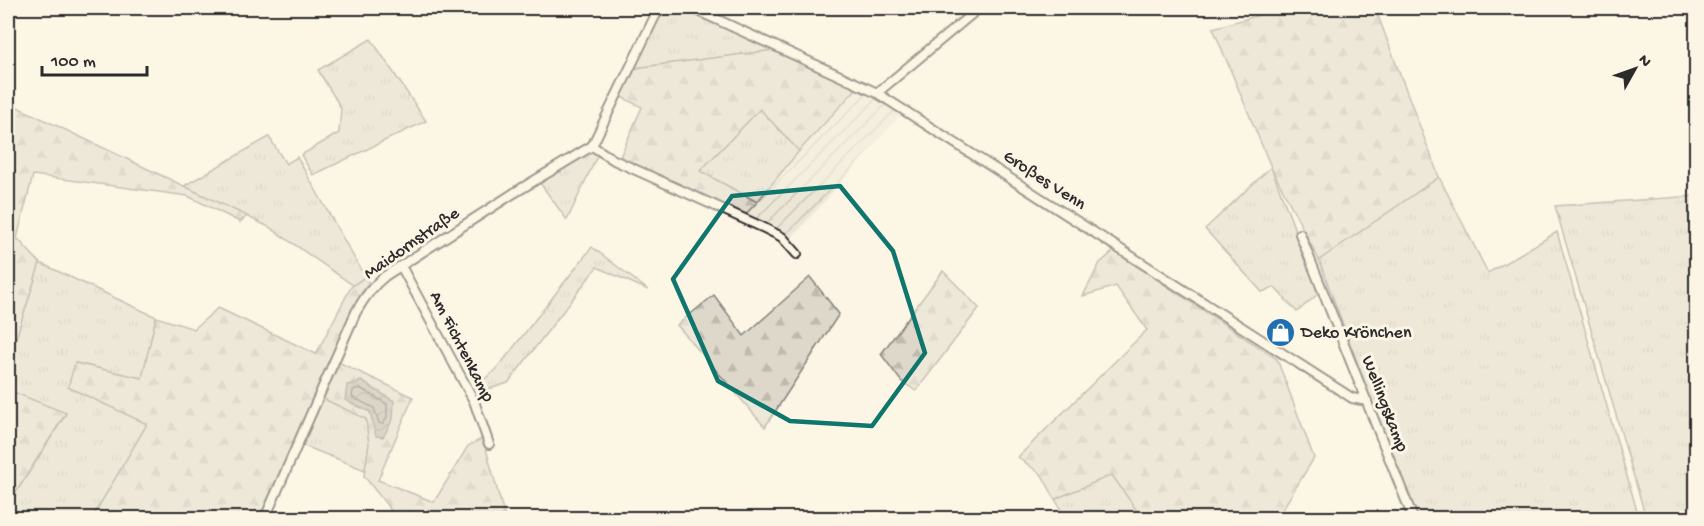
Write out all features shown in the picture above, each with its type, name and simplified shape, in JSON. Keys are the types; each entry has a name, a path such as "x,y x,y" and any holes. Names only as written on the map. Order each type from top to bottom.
{"street":[{"path":"658,8 592,146 614,160 782,237 796,254"},
{"name":"Großes Venn","path":"692,8 877,93 1352,398 1367,401"},
{"path":"877,93 979,8"},
{"name":"Maidornstraße","path":"265,519 356,312 374,284 514,193 592,146"},
{"name":"Wellingskamp","path":"1300,234 1413,519"},
{"name":"Am Fichtenkamp","path":"401,266 474,401 489,444"}],"highlighted area":[{"path":"840,186 893,251 925,353 872,426 790,421 718,381 673,279 732,196"}],"shaded area":[{"path":"857,88 903,112 790,240 780,231 745,215 799,151"}],"green space":[{"path":"662,8 682,8 775,50 635,68"},
{"path":"1284,8 1375,8 1439,177 1319,260 1271,167 1213,28"},
{"path":"371,39 426,121 313,175 301,155 339,133 341,108 318,70"},
{"path":"775,50 857,88 799,151 760,109 700,171 757,202 745,215 620,157 642,107 621,97 635,68"},
{"path":"8,72 15,106 247,216 240,222 188,196 33,175 17,238 40,263 8,363"},
{"path":"760,109 799,151 757,202 700,171"},
{"path":"269,137 286,164 297,157 365,277 353,285 269,227 184,186"},
{"path":"593,151 598,154 567,220 540,183"},
{"path":"1271,167 1319,293 1297,312 1274,287 1262,292 1205,229"},
{"path":"1439,177 1488,273 1557,232 1639,518 1418,518 1383,432 1319,260"},
{"path":"1696,196 1696,518 1646,518 1555,206"},
{"path":"592,247 648,290 597,267 508,383 482,391 478,384 496,370"},
{"path":"1114,251 1277,359 1314,458 1277,518 1142,518 1112,475 1055,499 1042,475 1018,457 1147,330 1116,286 1083,296 1100,263"},
{"path":"40,263 156,317 142,379 76,363 68,387 148,424 92,518 8,518 8,505 66,414 8,390 8,363"},
{"path":"943,271 979,308 916,391 901,381 881,354"},
{"path":"365,277 369,283 360,295 260,518 92,518 147,424 68,387 75,363 142,378 156,317 194,329 218,308 316,354 351,287"},
{"path":"810,277 839,314 765,427 677,325 714,295 744,336"},
{"path":"338,362 413,397 378,480 434,502 468,446 483,438 505,518 397,518 364,476 369,444 366,419 322,398"},
{"path":"8,390 66,413 8,505"},
{"path":"322,398 366,419 369,444 365,470 302,445"},
{"path":"1112,474 1142,518 1066,518 1055,499"}],"water":[{"path":"361,381 394,401 393,419 383,437 376,436 370,412 345,400 347,385"}],"place":[{"name":"Deko Krönchen","path":"1280,333"}]}
